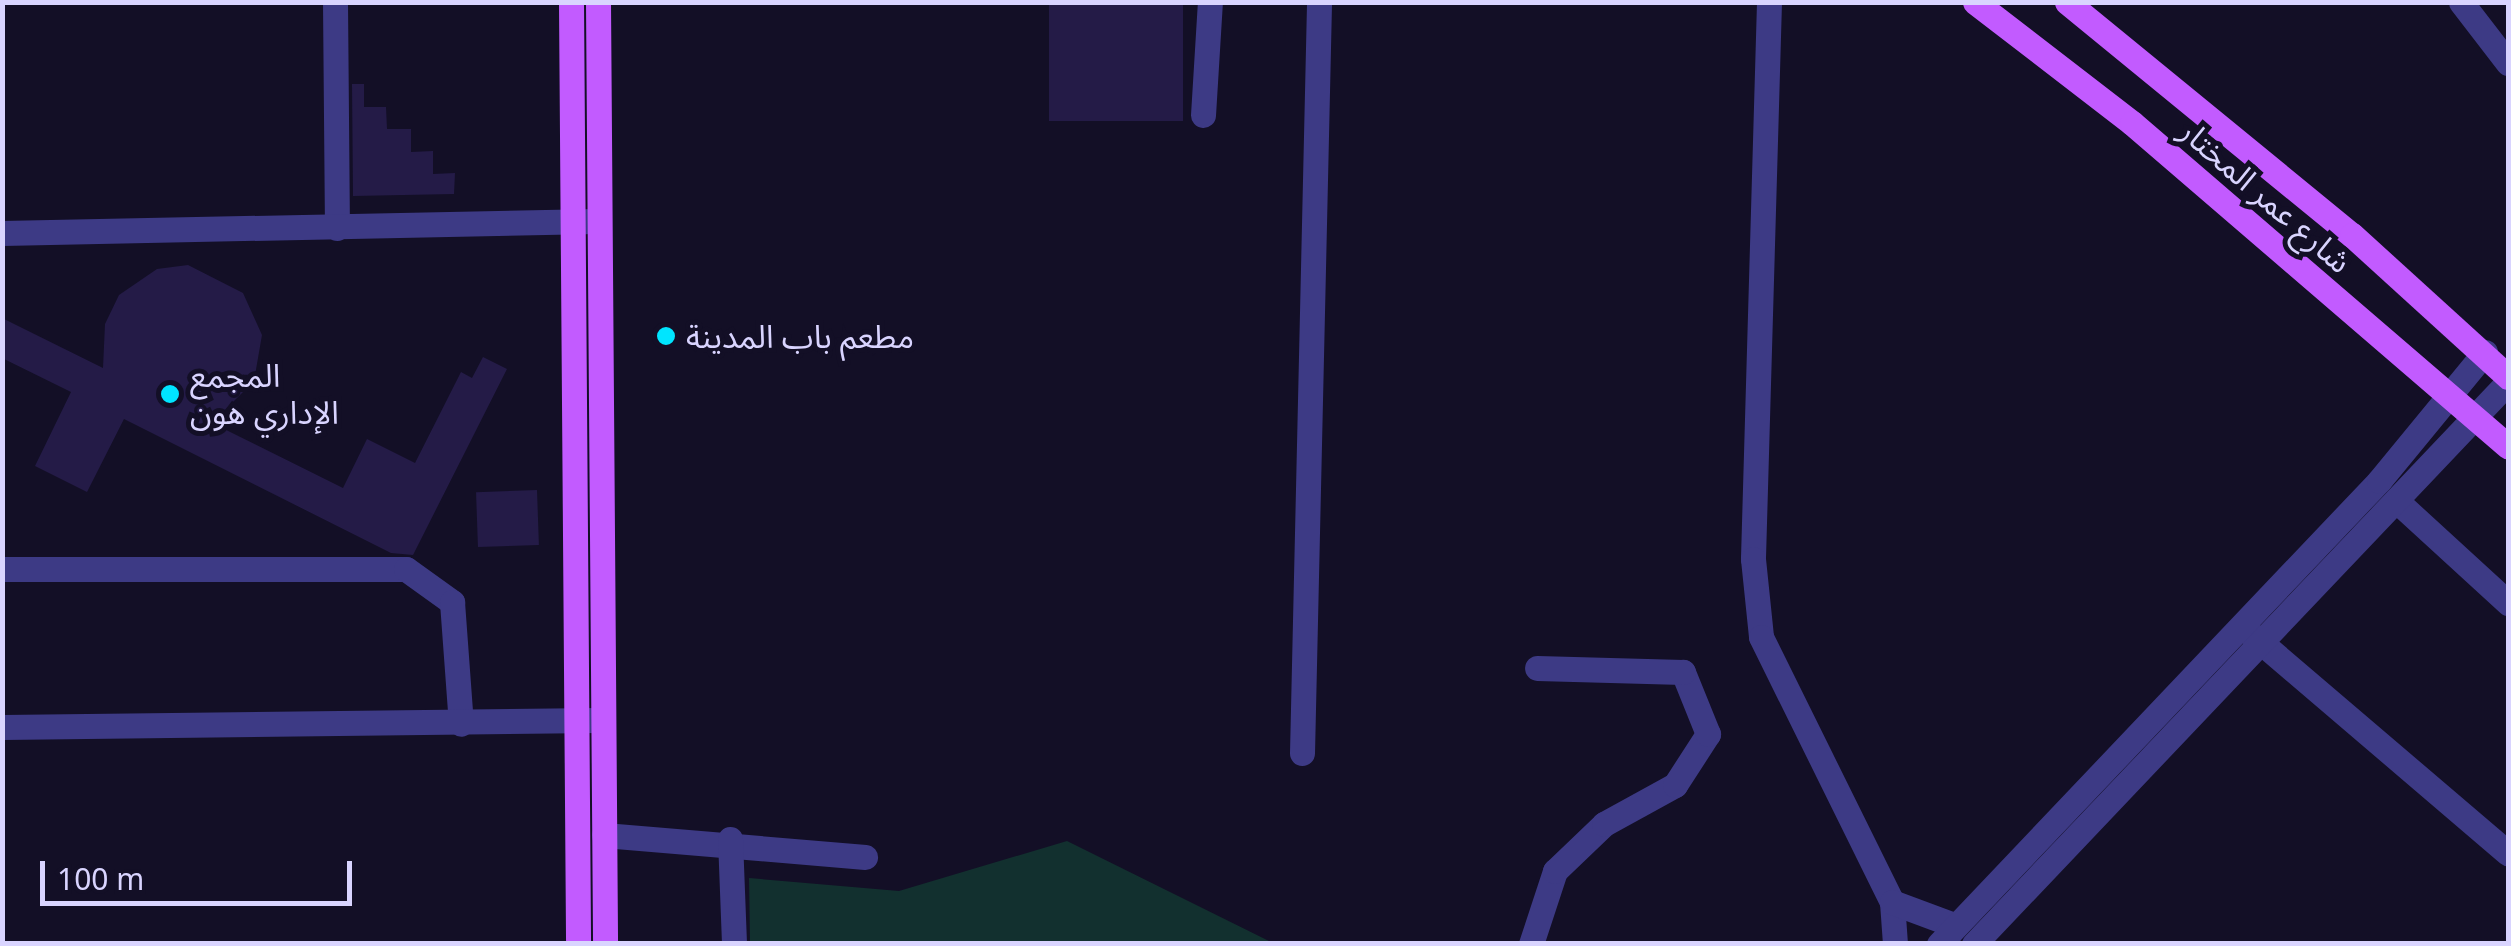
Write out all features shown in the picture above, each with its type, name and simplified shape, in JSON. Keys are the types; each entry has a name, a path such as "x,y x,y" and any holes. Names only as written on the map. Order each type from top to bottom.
{"main road":[{"path":"570,2 583,224 587,721 578,944"},
{"path":"583,224 598,2"},
{"name":"شارع عمر المختار","path":"1976,2 2132,123 2508,446"},
{"name":"شارع عمر المختار","path":"2067,2 2485,352 2508,379"},
{"path":"587,721 604,835 605,944"}],"street":[{"path":"335,2 337,228"},
{"path":"1204,115 1210,2"},
{"path":"1302,753 1319,2"},
{"path":"1769,2 1753,559 1761,637 1892,902 1894,944"},
{"path":"2461,2 2508,63"},
{"path":"2,233 583,224"},
{"path":"1974,944 2252,634 2485,352"},
{"path":"1892,902 1947,934 2252,634 2400,504 2477,420 2508,379"},
{"path":"2400,504 2508,603"},
{"path":"2,569 406,569 452,602 461,724"},
{"path":"2252,634 2508,854"},
{"path":"1532,944 1555,871 1604,824 1675,785 1708,734 1683,672 1536,668"},
{"path":"2,727 587,721"},
{"path":"604,835 730,839 865,857"},
{"path":"730,839 734,944"}],"green space":[{"path":"1067,841 1273,943 750,943 749,878 899,891"}],"building":[{"path":"1049,2 1183,2 1183,121 1049,121"},
{"path":"352,84 364,84 364,107 386,107 387,129 411,129 411,152 433,151 433,174 455,173 454,194 353,196"},
{"path":"188,265 243,293 262,335 254,381 212,423 343,488 367,439 415,463 461,372 472,378 483,357 507,369 413,555 391,553 124,419 87,492 35,466 71,392 2,358 2,318 103,368 105,324 119,295 157,269"},
{"path":"537,490 539,545 478,547 476,492"}],"place":[{"name":"مطعم باب المدينة","path":"666,336"},
{"name":"المجمع الإداري هون","path":"170,394"}]}
